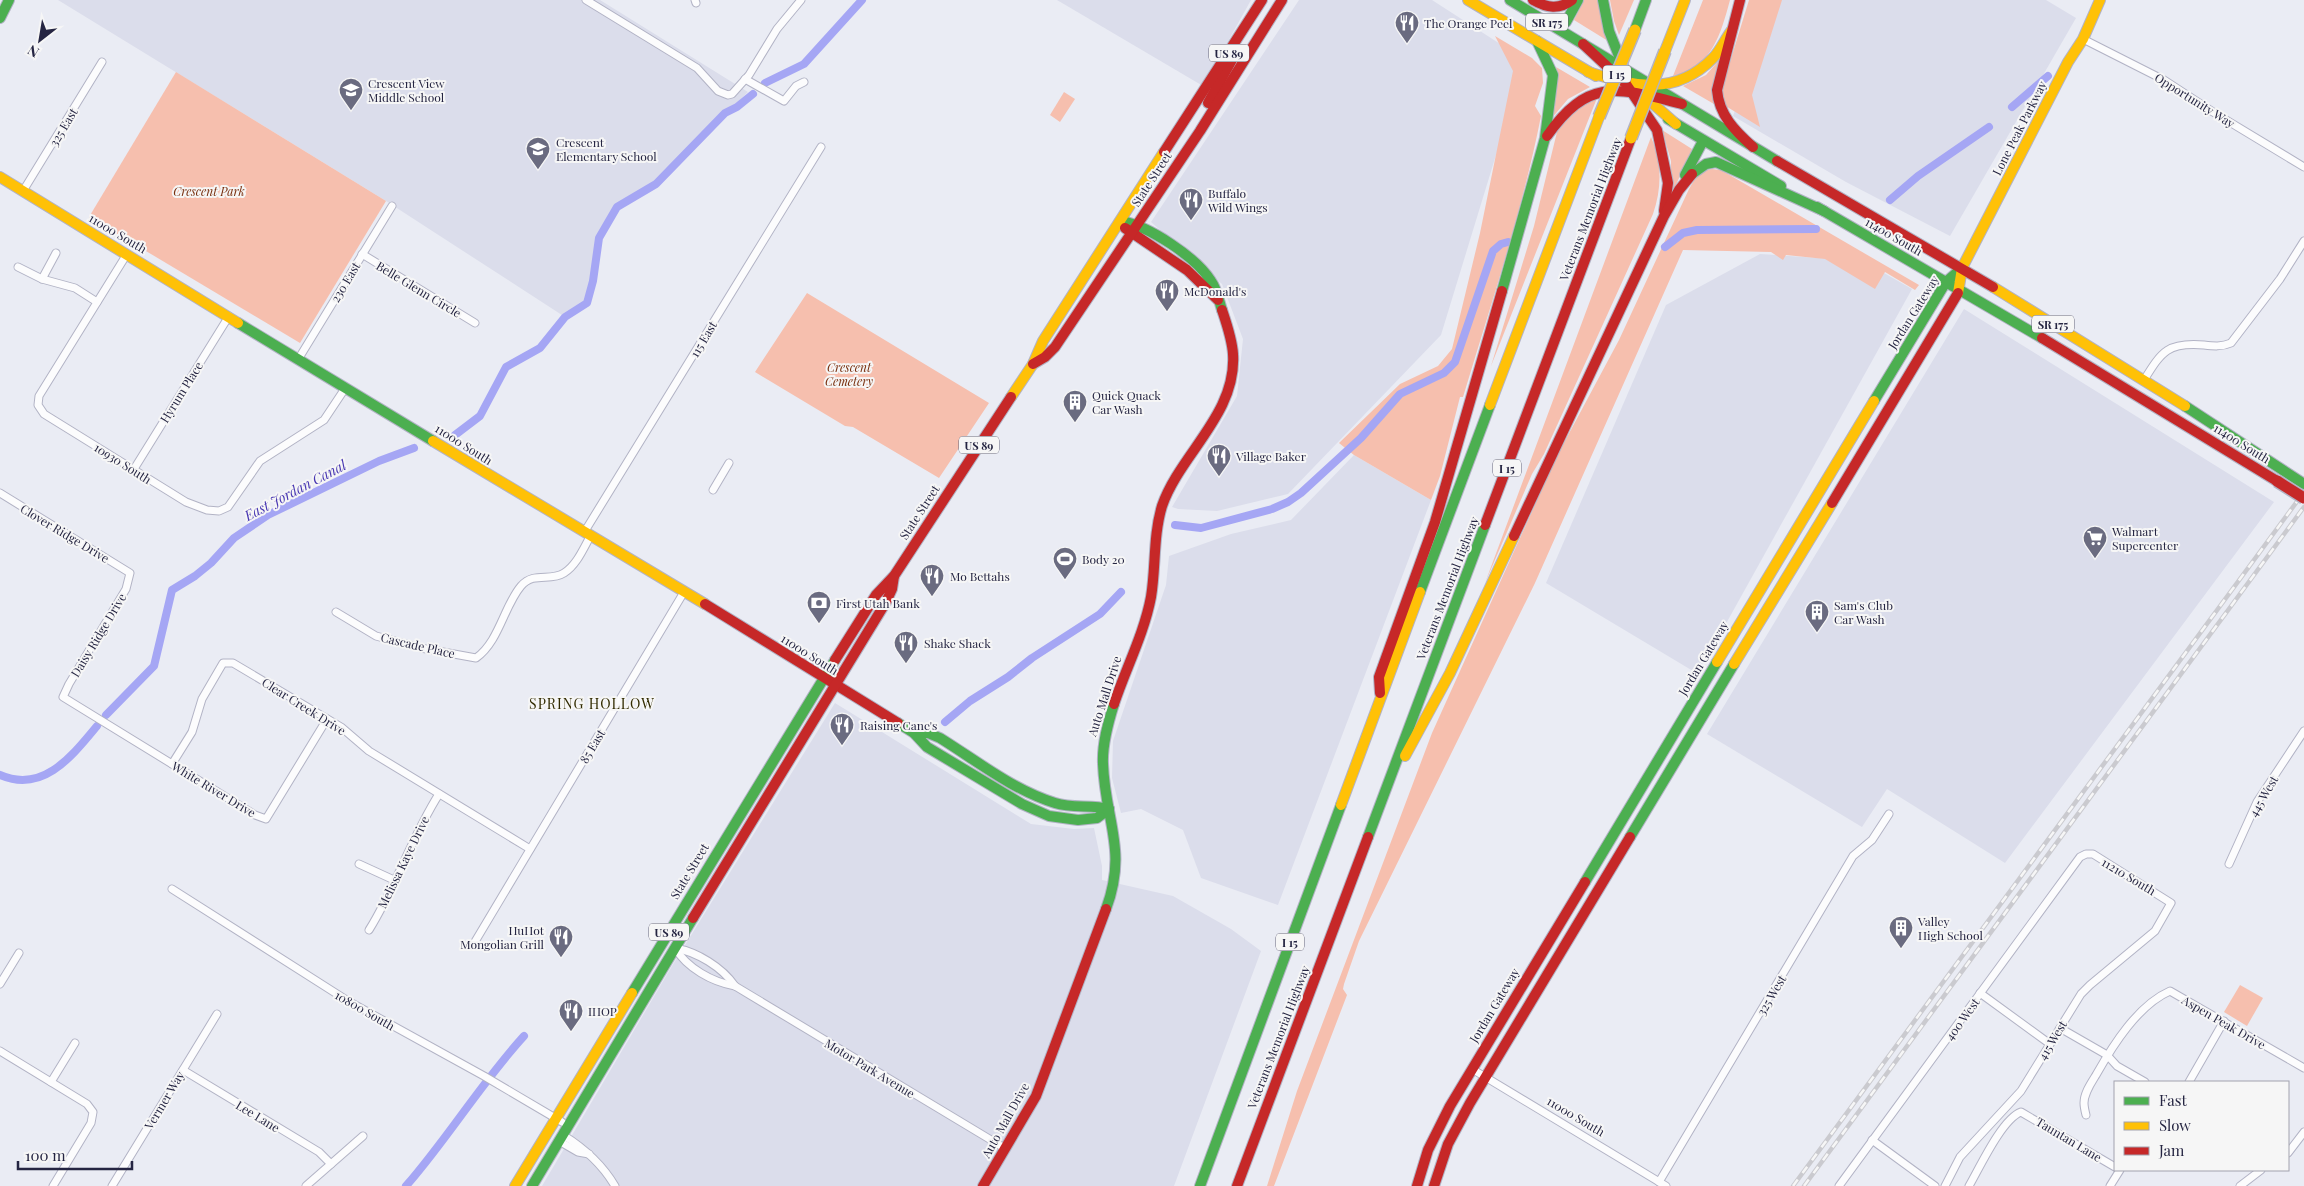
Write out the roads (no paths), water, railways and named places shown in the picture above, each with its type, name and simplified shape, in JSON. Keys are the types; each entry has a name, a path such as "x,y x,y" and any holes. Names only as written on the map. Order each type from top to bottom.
{"main road":[{"path":"0,18 9,0"},
{"name":"State Street","path":"515,1186 559,1120 609,1030 823,678 876,595 894,576 1033,364 1043,341 1262,0"},
{"name":"State Street","path":"1033,364 1045,358 1054,348 1209,116 1282,0"},
{"name":"11400 South","path":"1468,0 1588,72 1632,91 1676,124 2107,376 2304,498"},
{"name":"11400 South","path":"1510,0 1753,147 1962,268 2144,380 2304,484"},
{"path":"1533,0 1544,6 1554,8 1572,0"},
{"path":"1556,27 1566,22 1578,0"},
{"path":"1603,0 1606,22 1632,91 1658,130 1668,183 1664,216"},
{"name":"Veterans Memorial Highway","path":"1200,1186 1380,698 1599,117 1646,0"},
{"name":"Veterans Memorial Highway","path":"1237,1186 1631,138 1685,0"},
{"path":"1740,0 1716,90 1716,100 1733,128 1753,147"},
{"name":"Lone Peak Parkway","path":"1962,268 2064,70 2083,39 2100,0"},
{"path":"1209,116 1206,112 1206,106 1230,64 1247,24"},
{"path":"1546,138 1553,126 1574,103 1598,91 1632,91 1675,82 1700,70 1713,58 1732,30"},
{"path":"1380,698 1379,677 1435,522 1472,400 1546,138 1553,74 1537,41"},
{"path":"1583,44 1632,91 1682,104"},
{"path":"1678,193 1703,140"},
{"path":"1383,797 1450,674 1664,216 1695,168 1716,162 1824,211"},
{"name":"11000 South","path":"0,177 914,733 933,750 1017,801 1041,813 1058,818 1085,820 1097,818 1109,808"},
{"name":"Auto Mall Drive","path":"983,1186 1029,1110 1042,1081 1114,888 1117,859 1102,777 1104,736 1150,604 1157,531 1162,505 1175,479 1219,411 1230,382 1233,362 1232,339 1214,285 1190,259 1134,230 1121,221"},
{"path":"1434,1186 1448,1144 1486,1077 1960,290 1962,268"},
{"name":"Jordan Gateway","path":"1417,1186 1421,1165 1432,1137 1472,1069 1946,282 1962,268"},
{"name":"State Street","path":"532,1186 674,948 886,602 892,589 894,576"},
{"path":"1722,653 1737,662"},
{"path":"559,1120 556,1134 561,1138"},
{"path":"525,1186 529,1177 526,1168"}],"street":[{"path":"586,0 697,68 723,94 732,94 745,79 784,19 801,0"},
{"name":"Opportunity Way","path":"2083,39 2164,80 2212,112 2304,167"},
{"name":"325 East","path":"24,191 102,62"},
{"path":"745,79 784,102 796,86 804,82"},
{"name":"115 East","path":"476,658 488,644 521,586 532,578 557,576 564,573 573,564 588,533 821,147"},
{"name":"230 East","path":"299,358 392,206"},
{"path":"2144,380 2158,358 2170,347 2188,344 2220,346 2231,343 2280,279 2304,241"},
{"path":"42,279 56,253"},
{"path":"18,266 42,279 69,286 98,302 127,254"},
{"name":"Belle Glenn Circle","path":"362,254 475,323"},
{"name":"10930 South","path":"98,302 40,396 38,405 42,412 193,505 214,511 223,510 231,504 254,467 266,456 324,420 346,387"},
{"name":"Hyrum Place","path":"134,469 229,316"},
{"path":"713,490 729,463"},
{"name":"Clover Ridge Drive","path":"0,493 130,572"},
{"name":"Daisy Ridge Drive","path":"63,697 68,684 126,588 130,572"},
{"name":"85 East","path":"473,945 684,592"},
{"name":"Cascade Place","path":"336,612 376,636 421,648 476,658"},
{"name":"Clear Creek Drive","path":"172,764 192,732 202,699 223,663 236,664 346,731 368,752 530,849"},
{"name":"White River Drive","path":"63,697 266,819 326,719"},
{"name":"445 West","path":"2229,864 2257,802 2304,731"},
{"name":"Melissa Kaye Drive","path":"369,930 418,828 439,794"},
{"name":"325 West","path":"1659,1182 1853,856 1872,840 1888,814"},
{"name":"11210 South","path":"2086,854 2093,854 2171,903"},
{"name":"400 West","path":"1839,1186 2075,864 2086,854"},
{"path":"359,864 394,880"},
{"name":"10800 South","path":"172,889 348,1001 494,1081 559,1120"},
{"name":"415 West","path":"1945,1186 1960,1157 2021,1091 2073,1006 2090,985 2155,931 2171,903"},
{"name":"Motor Park Avenue","path":"674,948 682,961 721,984 735,986 1006,1149"},
{"name":"Motor Park Avenue","path":"674,948 689,951 727,974 735,986"},
{"path":"0,984 19,953"},
{"name":"Aspen Peak Drive","path":"2107,1054 2123,1031 2162,995 2170,992 2304,1068"},
{"path":"1980,993 2050,1044"},
{"name":"Vermer Way","path":"112,1186 217,1014"},
{"path":"2190,1081 2224,1022"},
{"path":"2060,1028 2107,1054 2117,1066 2143,1081"},
{"path":"51,1082 75,1043"},
{"path":"0,1051 87,1104 93,1112 94,1118 53,1186"},
{"path":"2086,1115 2084,1104 2086,1092 2107,1054"},
{"name":"11000 South","path":"1472,1069 1666,1186"},
{"name":"Lee Lane","path":"183,1070 319,1152 331,1164"},
{"name":"Tauntan Lane","path":"1968,1186 2004,1127 2015,1115 2021,1112 2114,1166"},
{"path":"2289,1152 2304,1132"},
{"path":"306,1186 363,1136"},
{"path":"561,1138 578,1152 591,1156 615,1186"},
{"path":"1872,1140 1935,1186"},
{"path":"2110,1186 2119,1171"},
{"path":"2240,1186 2260,1171"}],"waterway":[{"name":"East Jordan Canal","path":"765,83 804,64 862,0"},
{"path":"2012,107 2048,76"},
{"name":"East Jordan Canal","path":"455,435 480,416 506,367 540,348 565,317 587,303 593,281 599,238 617,207 656,184 725,113 737,107 753,94"},
{"path":"1890,200 1918,176 1989,127"},
{"path":"1665,247 1683,233 1697,230 1816,229"},
{"path":"1175,525 1201,528 1272,509 1288,502 1301,493 1361,438 1400,394 1444,373 1455,362 1493,251 1501,244 1508,242"},
{"name":"East Jordan Canal","path":"106,715 154,666 172,590 195,576 211,563 234,538 268,515 379,461 414,448"},
{"path":"945,722 970,701 1100,614 1121,592"},
{"name":"East Jordan Canal","path":"0,775 15,780 30,780 43,776 67,760 97,726"},
{"path":"406,1186 524,1036"}],"railway":[{"path":"1793,1186 2304,492"},
{"path":"1804,1186 2304,507"}],"place":[{"name":"The Orange Peel","path":"1407,44"},
{"name":"Crescent View Middle School","path":"351,111"},
{"name":"Crescent Elementary School","path":"538,170"},
{"name":"Buffalo Wild Wings","path":"1191,221"},
{"name":"McDonald's","path":"1167,312"},
{"name":"Quick Quack Car Wash","path":"1075,423"},
{"name":"Village Baker","path":"1219,477"},
{"name":"Walmart Supercenter","path":"2095,559"},
{"name":"Body 20","path":"1065,580"},
{"name":"Mo Bettahs","path":"932,597"},
{"name":"First Utah Bank","path":"819,624"},
{"name":"Sam's Club Car Wash","path":"1817,633"},
{"name":"Shake Shack","path":"906,664"},
{"name":"Raising Cane's","path":"842,746"},
{"name":"Valley High School","path":"1901,949"},
{"name":"HuHot Mongolian Grill","path":"561,958"},
{"name":"IHOP","path":"571,1032"}],"district":[{"name":"SPRING HOLLOW","path":"592,703"}],"park label":[{"name":"Crescent Park","path":"209,191"},
{"name":"Crescent Cemetery","path":"849,374"}]}
